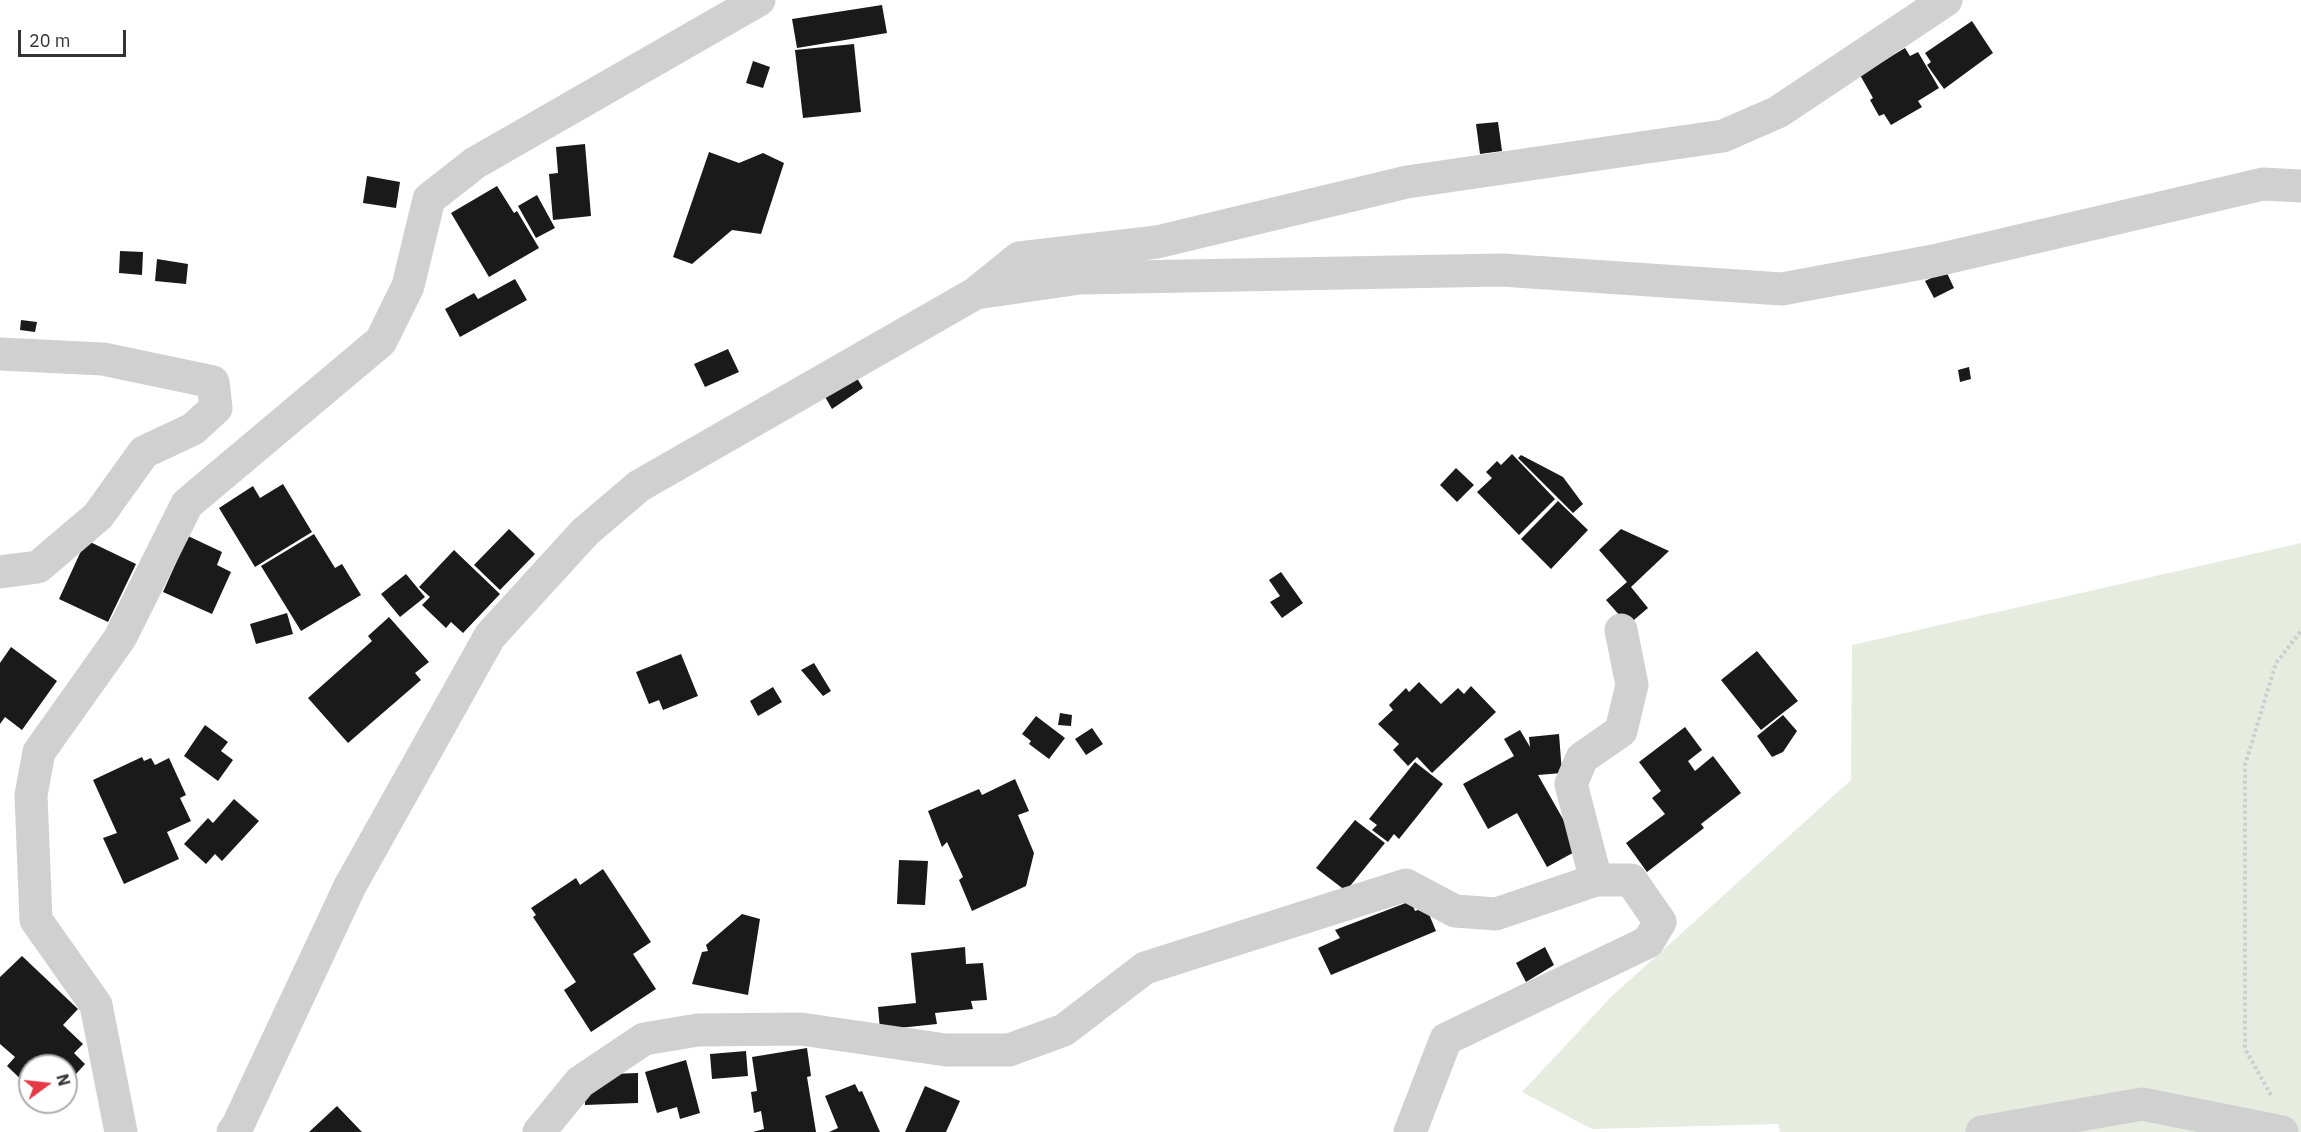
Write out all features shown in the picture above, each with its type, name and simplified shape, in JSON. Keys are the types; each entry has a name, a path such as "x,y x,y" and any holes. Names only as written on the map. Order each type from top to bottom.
{"street":[{"path":"121,1132 96,1005 36,920 31,795 39,752 120,638 187,504 381,341 408,286 429,199 476,163 759,0"},
{"path":"233,1132 350,886 490,636 585,532 639,486 976,293 1019,258 1157,242 1407,182 1723,135 1778,112 1946,0"},
{"path":"976,293 1080,278 1502,270 1782,289 1933,261 2263,184 2301,186"},
{"path":"0,354 103,359 213,382 216,408 193,429 144,452 98,516 38,567 0,572"},
{"path":"193,429 230,467"},
{"path":"1596,880 1571,784 1582,758 1621,730 1632,685 1621,630"},
{"path":"539,1132 580,1082 644,1039 698,1030 801,1029 946,1050 1008,1050 1064,1030 1145,968 1406,885 1455,911 1496,914 1596,880 1631,880 1660,922 1648,942 1446,1039 1410,1132"},
{"path":"1982,1132 2142,1104 2278,1117"}],"path":[{"path":"2278,1117 2245,1049 2246,765 2276,663 2301,631"}],"shaded area":[{"path":"2301,543 2301,1132 1780,1132 1778,1124 1592,1129 1522,1092 1611,997 1851,780 1852,645"}],"building":[{"path":"882,5 887,33 797,48 792,19"},
{"path":"1972,21 1993,53 1944,89 1927,65 1931,62 1925,53"},
{"path":"854,44 861,112 803,118 795,50"},
{"path":"1905,48 1910,56 1918,52 1939,88 1918,101 1922,107 1891,125 1884,114 1879,116 1870,100 1873,98 1860,75"},
{"path":"753,61 770,67 763,88 746,83"},
{"path":"1498,122 1502,151 1480,154 1476,124"},
{"path":"585,144 591,216 553,220 549,174 558,173 556,147"},
{"path":"709,152 739,163 763,153 784,163 761,234 732,230 692,264 673,257"},
{"path":"367,176 400,182 396,208 363,203"},
{"path":"497,186 514,213 517,211 539,248 489,277 451,213"},
{"path":"537,195 555,228 536,238 518,206"},
{"path":"120,251 143,252 142,275 119,273"},
{"path":"157,259 188,264 186,284 155,281"},
{"path":"1946,271 1954,288 1934,298 1925,281"},
{"path":"515,279 527,300 460,337 445,309 474,293 478,299"},
{"path":"21,320 37,322 35,332 20,330"},
{"path":"728,349 739,372 705,387 694,364"},
{"path":"1969,367 1971,379 1960,382 1958,370"},
{"path":"855,375 863,388 832,409 824,395"},
{"path":"1512,454 1555,499 1519,535 1477,492 1492,478 1486,472 1497,461 1501,465"},
{"path":"1521,455 1563,477 1583,504 1573,513 1518,458"},
{"path":"1456,468 1474,485 1457,502 1440,485"},
{"path":"283,484 312,532 255,567 219,508 253,486 260,498"},
{"path":"1558,501 1588,530 1551,569 1521,539"},
{"path":"509,529 535,554 500,590 474,565"},
{"path":"1621,529 1669,551 1631,587 1648,608 1628,625 1606,600 1627,582 1599,550"},
{"path":"314,534 335,568 342,564 361,595 301,631 261,566"},
{"path":"188,536 222,552 217,565 231,572 212,614 163,592"},
{"path":"86,540 136,564 108,622 59,599"},
{"path":"454,550 500,594 463,633 451,622 446,628 422,605 430,597 419,587"},
{"path":"1281,572 1303,603 1282,618 1270,602 1280,596 1269,580"},
{"path":"406,574 425,597 400,617 381,594"},
{"path":"287,613 293,634 256,644 250,624"},
{"path":"389,617 429,662 415,673 421,680 348,743 308,698 372,641 368,636"},
{"path":"11,647 57,681 22,730 5,717 0,724 0,663"},
{"path":"1757,651 1798,701 1761,730 1721,680"},
{"path":"681,654 698,696 663,710 659,700 649,704 636,672"},
{"path":"814,663 831,691 823,696 801,670"},
{"path":"1419,682 1441,704 1458,688 1464,694 1471,686 1496,712 1432,773 1417,757 1408,766 1393,750 1399,744 1378,724 1393,710 1389,705 1406,688 1409,692"},
{"path":"773,687 782,702 758,716 750,701"},
{"path":"1060,713 1072,715 1071,726 1058,725"},
{"path":"1783,715 1797,731 1783,752 1772,757 1757,736"},
{"path":"1036,716 1065,738 1049,759 1029,744 1031,741 1022,734"},
{"path":"205,725 228,742 221,751 233,760 218,781 184,756"},
{"path":"1685,727 1702,750 1688,761 1695,771 1713,756 1741,793 1701,824 1704,828 1647,872 1626,843 1665,814 1652,798 1661,791 1639,762"},
{"path":"1092,728 1103,744 1086,755 1075,739"},
{"path":"1520,730 1530,747 1529,737 1559,734 1562,773 1538,775 1580,849 1547,867 1517,813 1488,829 1463,784 1514,756 1504,739"},
{"path":"142,757 144,761 151,758 155,765 169,758 186,795 180,798 191,821 167,832 179,859 124,884 103,838 117,833 93,780"},
{"path":"1415,762 1443,784 1399,839 1394,834 1388,842 1372,830 1377,825 1369,819"},
{"path":"1015,779 1029,811 1018,815 1034,853 1026,886 972,911 959,880 963,877 947,842 942,847 928,811 979,789 982,795"},
{"path":"234,799 259,821 222,861 215,854 206,864 184,844 208,818 213,823"},
{"path":"1355,820 1385,843 1346,891 1316,868"},
{"path":"899,860 928,861 925,905 897,904"},
{"path":"603,869 651,942 633,954 656,989 591,1032 564,990 576,982 533,917 536,915 531,908 576,878 580,885"},
{"path":"1411,901 1415,911 1426,907 1436,931 1331,975 1318,948 1340,938 1335,930"},
{"path":"742,914 760,919 748,995 692,984 702,952 708,951 706,945"},
{"path":"965,947 966,964 983,963 987,1000 971,1001 973,1009 935,1013 937,1024 880,1030 878,1007 916,1003 911,953"},
{"path":"1545,947 1554,965 1526,982 1516,963"},
{"path":"22,956 78,1009 63,1025 83,1044 75,1054 18,1054 18,1077 7,1066 15,1057 0,1044 0,977"},
{"path":"807,1048 811,1076 807,1077 816,1132 753,1132 764,1129 761,1111 754,1113 751,1092 757,1091 752,1057"},
{"path":"746,1051 748,1076 712,1079 710,1054"},
{"path":"78,1057 85,1064 78,1072"},
{"path":"686,1060 700,1113 680,1119 677,1107 657,1113 645,1072"},
{"path":"638,1073 638,1103 585,1105 585,1099 612,1074"},
{"path":"855,1084 859,1092 862,1091 880,1132 829,1132 838,1128 825,1096"},
{"path":"925,1086 960,1101 946,1132 905,1132"},
{"path":"337,1106 362,1132 309,1132"}]}
